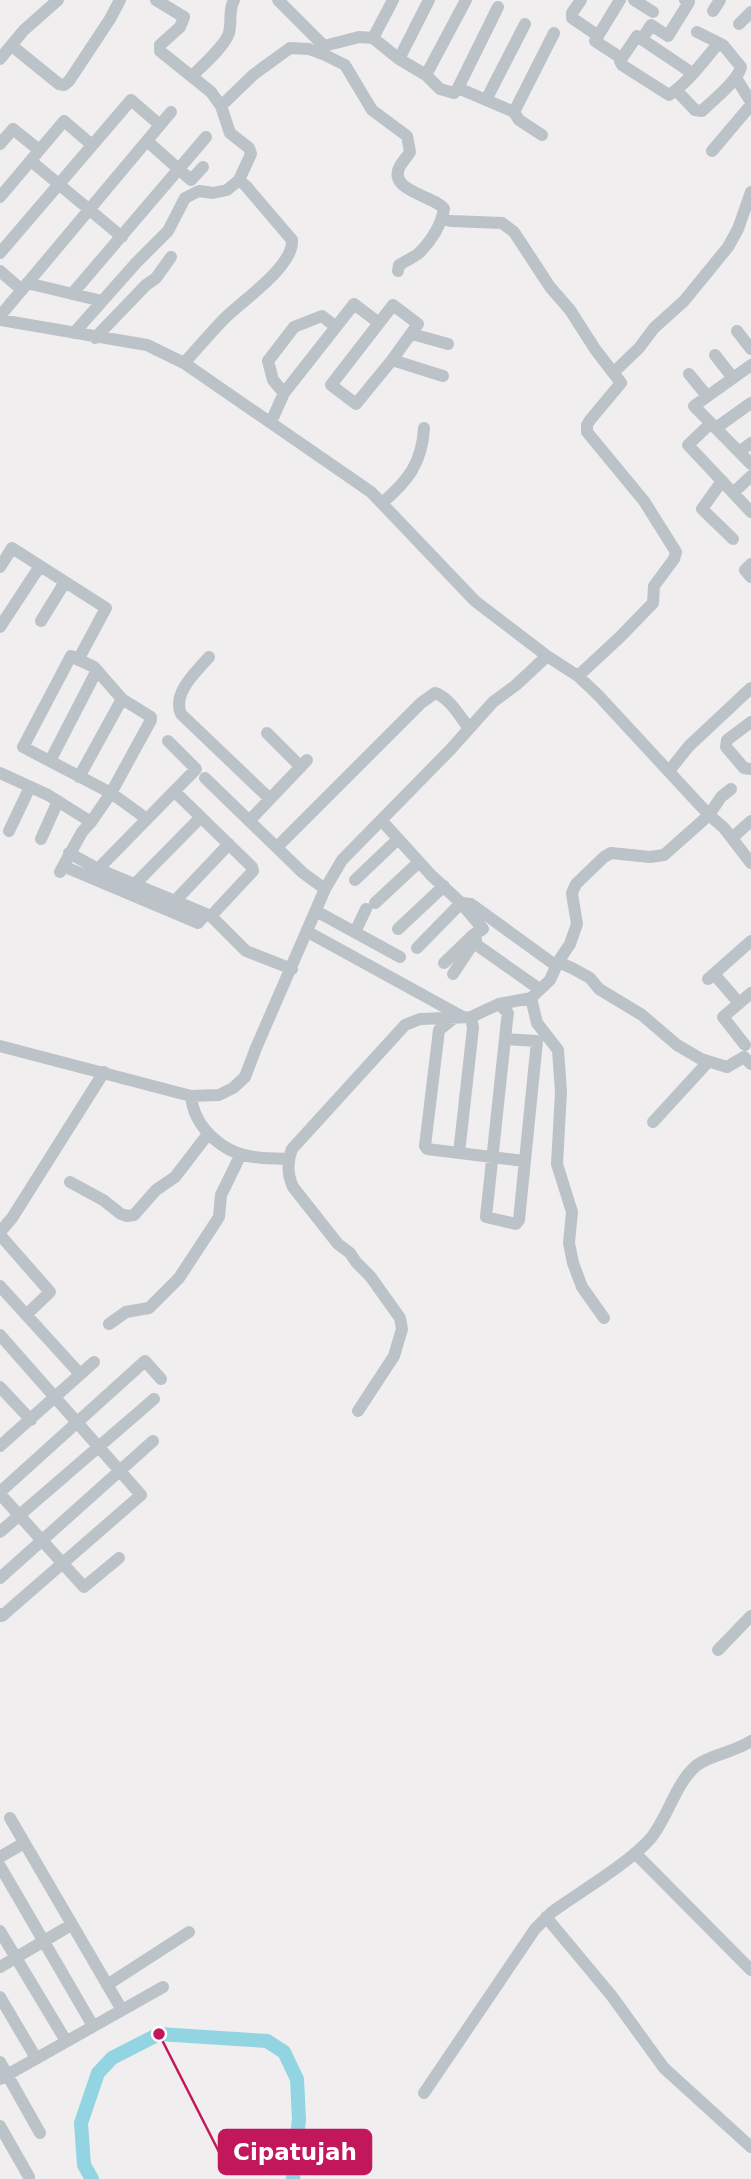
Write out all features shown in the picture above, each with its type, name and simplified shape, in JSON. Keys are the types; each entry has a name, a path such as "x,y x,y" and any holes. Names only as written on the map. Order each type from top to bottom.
{"street":[{"path":"0,59 24,30 58,0"},
{"path":"12,46 59,84 64,85 110,19 120,0"},
{"path":"74,333 168,231 185,198 199,191 214,193 227,190 239,180 251,154 249,148 230,133 221,106 211,92 160,51 160,46 180,27 184,17 156,0"},
{"path":"192,76 229,34 229,10 234,0"},
{"path":"278,0 324,46 359,37 373,38 398,59 426,75 440,89 454,93 498,7"},
{"path":"373,38 393,0"},
{"path":"398,59 429,0"},
{"path":"426,75 466,0"},
{"path":"581,0 572,13 572,19 597,35"},
{"path":"620,0 595,41 621,58"},
{"path":"634,0 653,12"},
{"path":"642,39 651,25 668,36 689,2 685,0"},
{"path":"739,24 751,12"},
{"path":"486,100 525,24"},
{"path":"676,90 695,110 702,111 736,78 741,66 726,48 697,32"},
{"path":"514,112 554,33"},
{"path":"692,73 635,37 620,61 622,65 671,95 692,73 719,43"},
{"path":"221,106 253,75 290,48 309,50 345,65 372,110 407,136 410,152 399,167 400,179 410,191 438,202 444,209 434,233 419,252 400,265 398,271"},
{"path":"712,151 751,103 736,78"},
{"path":"458,88 514,112 519,120 542,135"},
{"path":"0,253 131,100 160,125"},
{"path":"171,112 0,318 95,338 147,345 184,363 371,492 475,601 578,676 732,838 751,863"},
{"path":"0,197 64,121 92,145"},
{"path":"0,144 13,129 59,184 122,237"},
{"path":"72,294 206,137"},
{"path":"147,141 191,180 203,167"},
{"path":"184,363 225,318 281,266 293,244 239,180"},
{"path":"614,372 639,348 654,328 684,302 728,247 738,229 751,192"},
{"path":"442,219 452,222 502,223 512,229 550,288 570,310 595,349 614,372 620,385 590,420 586,429 644,501 676,552 657,581 653,590 653,603 578,676"},
{"path":"95,338 156,278 171,257"},
{"path":"0,271 25,287 72,294 102,302"},
{"path":"271,422 284,393 354,304 379,323"},
{"path":"393,305 418,324 356,404 331,385 379,323 393,305"},
{"path":"284,393 272,380 268,361 294,327 323,316 336,327"},
{"path":"737,331 751,349"},
{"path":"412,334 448,344"},
{"path":"715,355 733,378"},
{"path":"392,360 443,376"},
{"path":"751,365 694,406 751,464"},
{"path":"689,373 707,396"},
{"path":"751,404 688,444 751,512"},
{"path":"382,503 398,490 417,463 423,446 424,428"},
{"path":"739,452 751,443"},
{"path":"733,493 751,476"},
{"path":"722,481 702,509 733,540"},
{"path":"0,567 12,548 106,608 78,660"},
{"path":"751,564 745,570 751,577"},
{"path":"0,627 40,566"},
{"path":"41,621 65,582"},
{"path":"147,820 110,793 23,746 71,656 97,670 122,699 151,719 110,793 82,832 62,869 200,915"},
{"path":"0,1046 191,1096 219,1095 233,1088 245,1077 325,889 342,860 494,702 547,656"},
{"path":"209,657 184,689 178,701 179,710 270,799"},
{"path":"50,761 97,670"},
{"path":"669,771 689,746 751,688"},
{"path":"277,847 430,696 440,694 468,728"},
{"path":"79,777 122,699"},
{"path":"751,722 726,743 726,747 744,768 751,769"},
{"path":"250,820 304,764 267,733"},
{"path":"98,869 197,769 168,741"},
{"path":"0,773 58,800 91,822"},
{"path":"205,778 303,873 325,889"},
{"path":"9,831 30,787"},
{"path":"524,1161 428,1149 425,1146 439,1030 464,1017 533,992 550,980 554,962 570,944 577,924 572,893 576,884 604,856 611,853 650,857 664,855 709,815 721,797 731,789"},
{"path":"174,791 253,867 253,871 200,915"},
{"path":"41,839 58,800"},
{"path":"134,885 201,817"},
{"path":"382,821 419,862 461,903 471,904 487,924 554,962 590,978 599,989 642,1015 677,1045 708,1062 726,1067 744,1057 751,1064"},
{"path":"732,838 751,821"},
{"path":"355,880 398,839"},
{"path":"174,902 229,845"},
{"path":"69,853 200,915 246,951 292,969"},
{"path":"355,932 371,906 419,862"},
{"path":"398,929 444,886"},
{"path":"417,948 461,903"},
{"path":"316,911 400,957"},
{"path":"459,973 487,924"},
{"path":"444,963 487,924"},
{"path":"308,932 464,1017 472,1028 459,1153"},
{"path":"739,1003 711,977 751,941"},
{"path":"474,943 533,992 537,1023 558,1050 561,1092 557,1164 572,1212 569,1243 582,1287 604,1318"},
{"path":"745,1045 723,1017 751,993"},
{"path":"499,1004 508,1013 505,1039 492,1157 486,1217 516,1224 519,1220 537,1041 505,1039"},
{"path":"358,1411 394,1356 402,1329 400,1318 370,1276 350,1253 338,1244 293,1187 289,1177 288,1159 292,1149 405,1025 420,1019 464,1017"},
{"path":"653,1122 708,1062"},
{"path":"26,1315 50,1292 0,1234 104,1072"},
{"path":"191,1096 192,1109 208,1134 241,1154 288,1159"},
{"path":"70,1182 103,1200 121,1214 134,1215 156,1190 175,1177 208,1134"},
{"path":"108,1324 126,1312 149,1308 179,1278 219,1217 221,1195 241,1154"},
{"path":"0,1286 80,1374"},
{"path":"0,1335 141,1495 2,1616 0,1614"},
{"path":"119,1558 84,1587 0,1493 145,1361 161,1379"},
{"path":"0,1446 94,1362"},
{"path":"0,1387 31,1420"},
{"path":"0,1532 154,1398"},
{"path":"0,1578 153,1441"},
{"path":"718,1650 750,1617"},
{"path":"425,2093 504,1973 546,1917 635,1853 658,1828 696,1766 751,1741"},
{"path":"10,1818 122,2010"},
{"path":"0,1857 24,1843"},
{"path":"635,1853 751,1970"},
{"path":"0,1866 93,2026"},
{"path":"546,1917 611,1995 664,2068 751,2147"},
{"path":"0,1967 71,1925"},
{"path":"0,1930 66,2041"},
{"path":"107,1984 189,1932"},
{"path":"4,2077 163,1987"},
{"path":"0,1997 36,2058"},
{"path":"0,2062 4,2077 40,2133"},
{"path":"0,2126 29,2177"}],"waterway":[{"path":"92,2179 84,2165 81,2123 98,2073 112,2058 159,2034 267,2041 284,2052 297,2079 299,2119 293,2179"}],"place":[{"name":"Cipatujah","path":"159,2034"}]}
